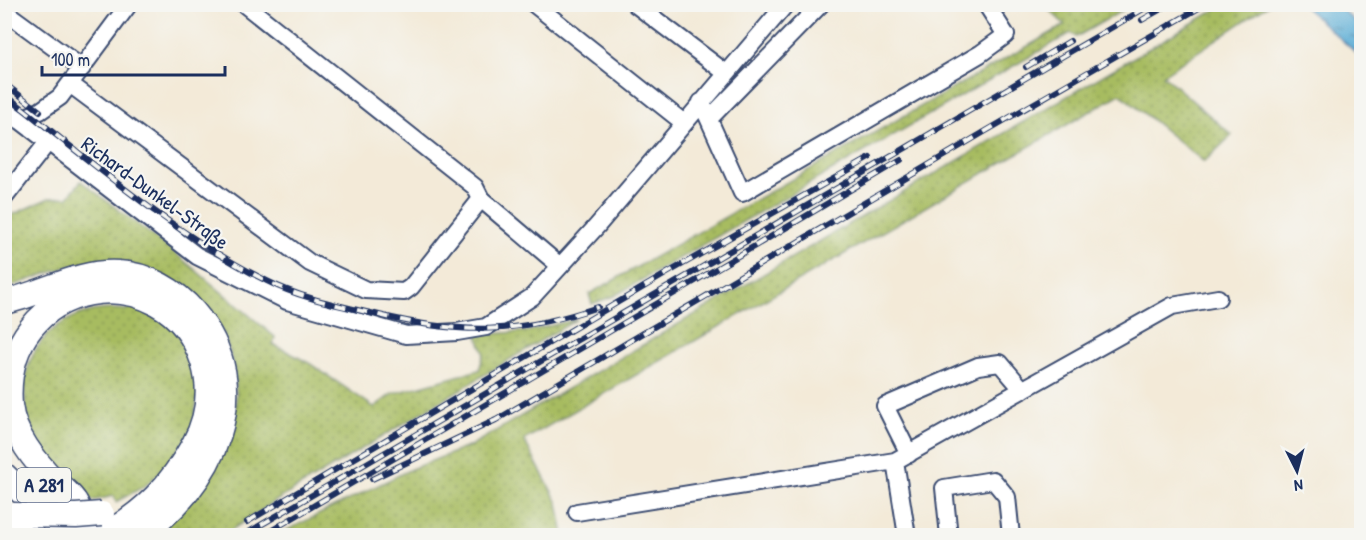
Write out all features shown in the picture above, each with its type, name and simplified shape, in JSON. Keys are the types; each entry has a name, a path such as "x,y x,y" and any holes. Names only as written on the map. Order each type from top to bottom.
{"highway":[{"path":"4,302 59,282 93,274 119,273 146,279 166,288 186,303 216,342 223,368 226,393 226,414 219,436 199,476 169,512 100,530 76,516 9,515"},
{"path":"119,291 162,306 189,334 199,350 209,395 200,433 180,467 100,530 41,468 20,436 10,408 8,381 13,354 31,324 50,308 70,298 119,291"},
{"name":"A 281","path":"4,444 100,530"},
{"name":"A 281","path":"4,475 100,530"}],"lane":[{"path":"20,120 40,111 60,97 129,4"},
{"path":"244,4 475,187 481,199 560,266"},
{"path":"534,4 684,123"},
{"path":"635,4 726,73"},
{"name":"Richard-Dunkel-Straße","path":"4,108 197,256 287,301 406,335 457,332 486,327 532,297 786,4"},
{"path":"709,119 821,4"},
{"path":"701,102 742,193 980,54 1006,35 986,4"},
{"path":"4,11 82,68"},
{"path":"70,84 310,262 366,290 404,292 411,287 481,199"},
{"path":"4,198 48,142"},
{"path":"577,512 902,458 1172,306 1218,298"},
{"path":"907,536 902,458 885,406 978,366 1000,363 1023,390"},
{"path":"949,536 944,488 993,480 1007,497 1011,536"}],"green space":[{"path":"1044,5 1132,5 1076,37 1071,33 614,296 592,304 589,294 1065,25"},
{"path":"1223,5 1268,5 1163,75 1232,135 1204,162 1120,94 524,440 558,503 564,535 277,535 411,469 470,446"},
{"path":"81,181 174,252 275,337 273,344 309,363 374,407 392,394 479,370 484,353 477,335 529,331 577,319 274,502 224,535 158,535 232,420 235,407 235,376 227,343 213,315 183,289 145,269 119,262 93,262 55,271 5,288 5,218 49,198 68,197"},
{"path":"130,301 176,329 200,384 192,430 165,469 145,486 116,502 114,496 92,501 59,468 38,441 25,405 25,381 31,360 42,341 58,326 78,315 101,310 127,310"}],"water":[{"path":"1302,5 1337,5 1361,27 1361,57"}],"railway":[{"path":"242,536 1152,4"},
{"path":"1142,20 1170,4"},
{"path":"372,479 496,420 1206,4"},
{"path":"1026,67 1070,41"},
{"path":"4,83 40,111"},
{"path":"4,94 131,194 197,241 267,281 294,293 409,322 463,328 515,327 569,316 598,307"},
{"path":"247,522 669,272 870,158"},
{"path":"262,536 901,160"}]}
